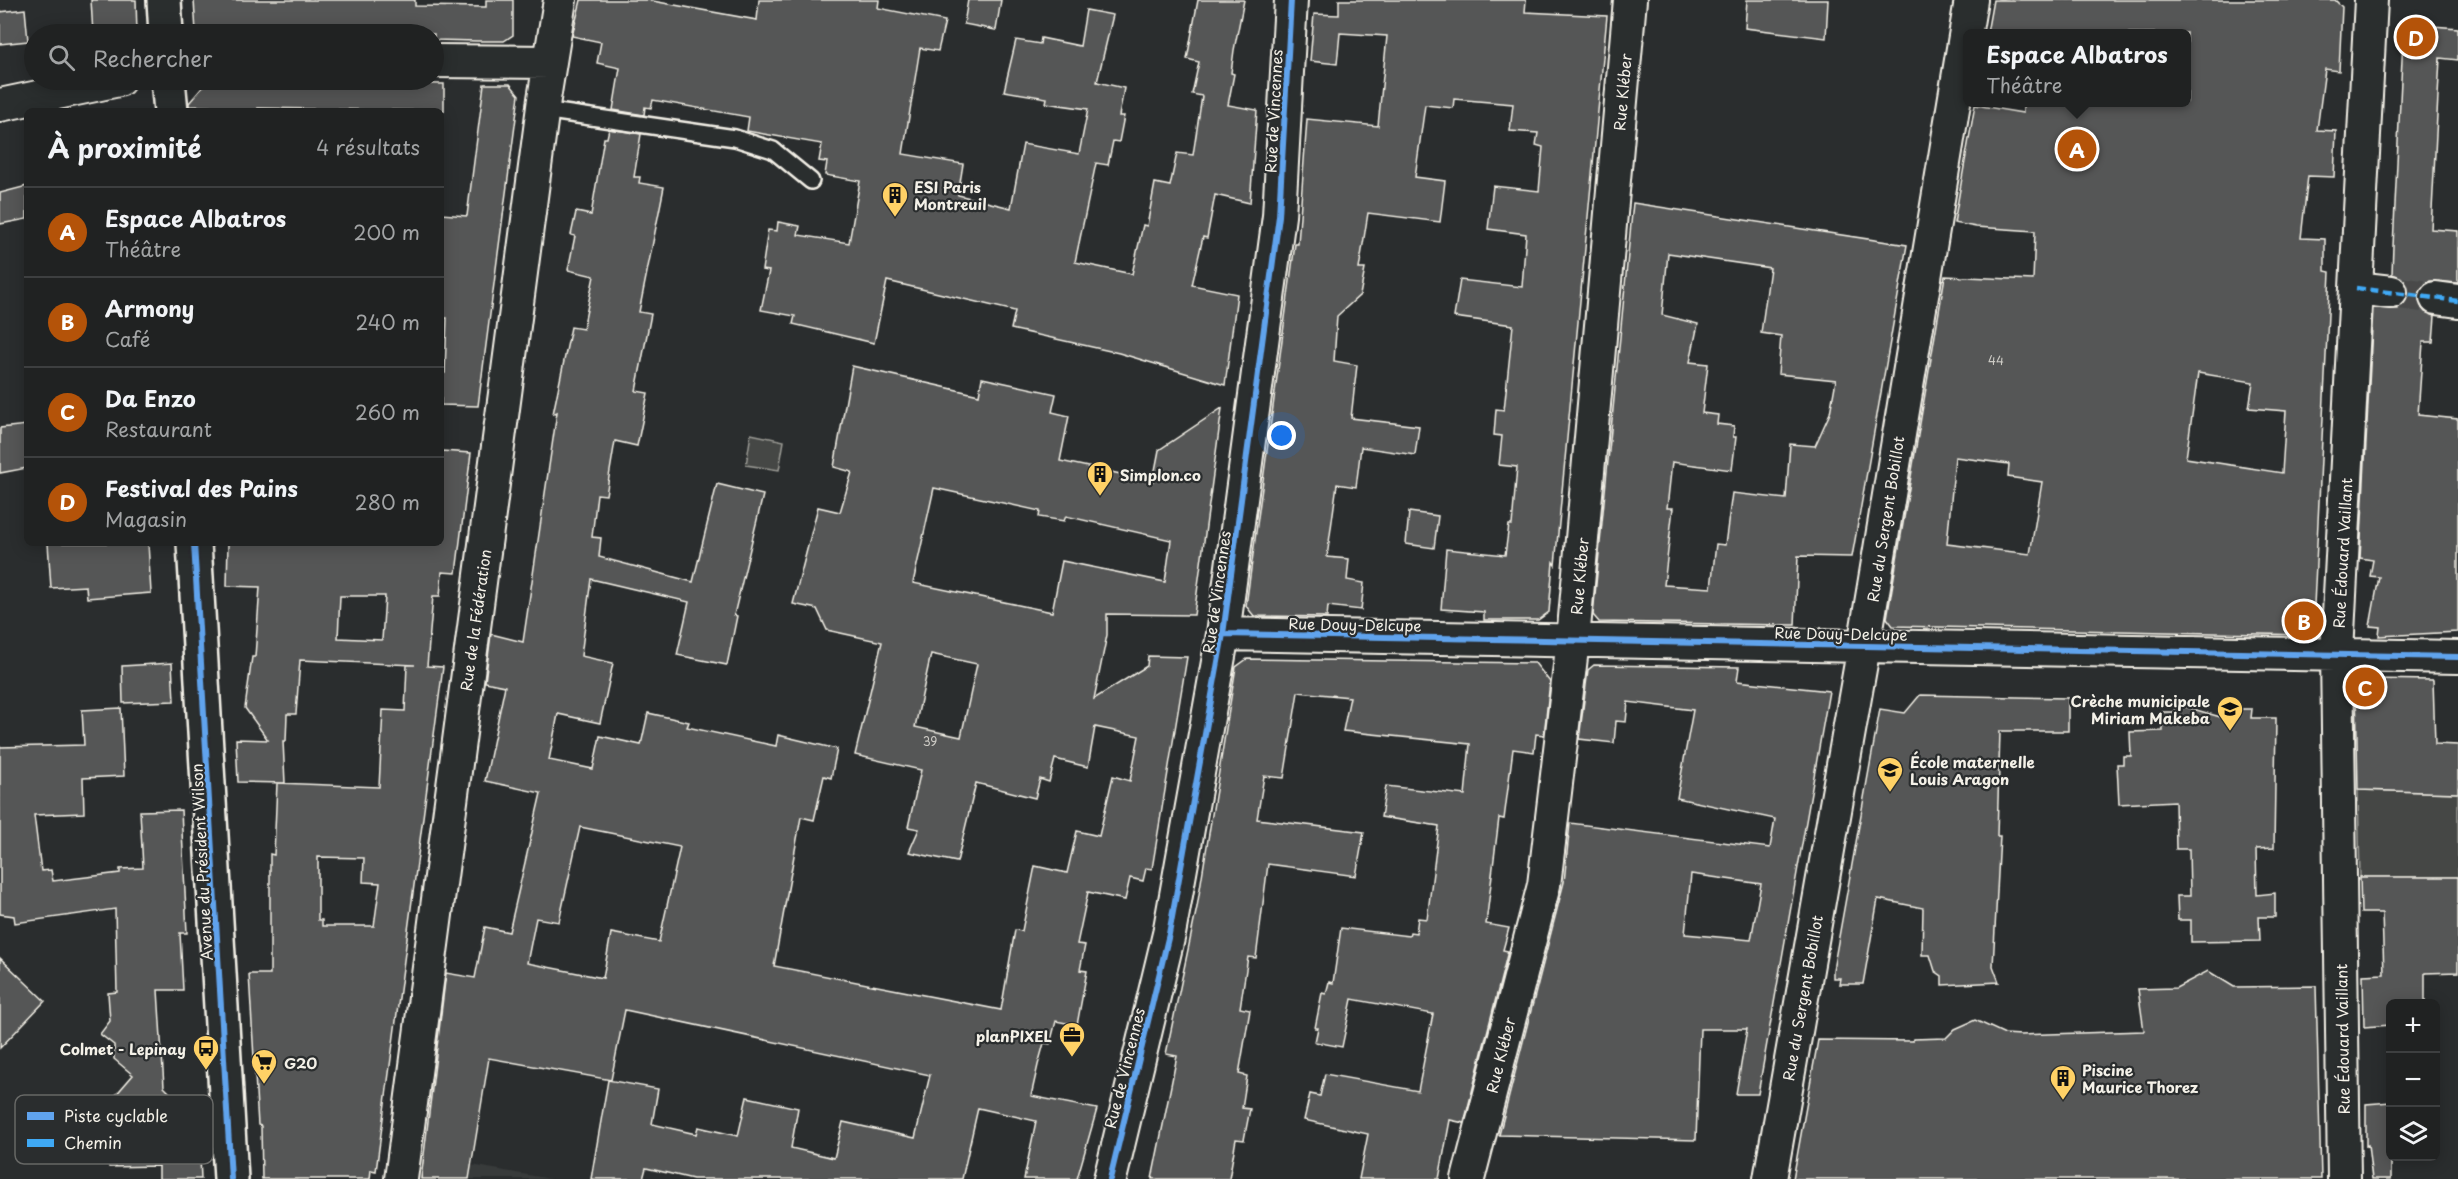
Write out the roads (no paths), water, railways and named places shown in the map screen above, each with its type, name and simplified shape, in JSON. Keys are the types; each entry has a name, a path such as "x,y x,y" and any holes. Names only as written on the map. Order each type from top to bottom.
{"street":[{"path":"164,0 165,24"},
{"name":"Rue de la Fédération","path":"401,1179 549,62 560,0"},
{"name":"Rue de Vincennes","path":"1110,1179 1169,934 1223,634 1279,216 1291,0"},
{"name":"Rue Kléber","path":"1468,1179 1544,885 1573,640 1630,0"},
{"name":"Rue du Sergent Bobillot","path":"1966,29 1971,0"},
{"name":"Rue Édouard Vaillant","path":"2344,1179 2337,653 2371,0"},
{"name":"Rue du Sergent Bobillot","path":"1770,1179 1864,646 1963,48"},
{"path":"444,61 549,62"},
{"path":"0,105 71,90"},
{"path":"169,90 171,108"},
{"path":"2356,288 2391,292"},
{"name":"Avenue du Président Wilson","path":"194,546 231,1179"},
{"name":"Rue Douy-Delcupe","path":"1223,634 2458,657"}],"lane":[{"path":"543,110 735,138 773,150 811,181"}],"tunnel":[{"path":"2391,292 2436,298"}],"place":[{"name":"Festival des Pains","path":"2416,37"},
{"name":"Espace Albatros","path":"2077,149"},
{"name":"ESI Paris Montreuil","path":"895,218"},
{"name":"Simplon.co","path":"1100,497"},
{"name":"Armony","path":"2304,621"},
{"name":"Da Enzo","path":"2365,687"},
{"name":"Crèche municipale Miriam Makeba","path":"2230,732"},
{"name":"École maternelle Louis Aragon","path":"1890,793"},
{"name":"planPIXEL","path":"1072,1058"},
{"name":"Colmet - Lepinay","path":"206,1071"},
{"name":"G20","path":"264,1085"},
{"name":"Piscine Maurice Thorez","path":"2063,1101"}]}
